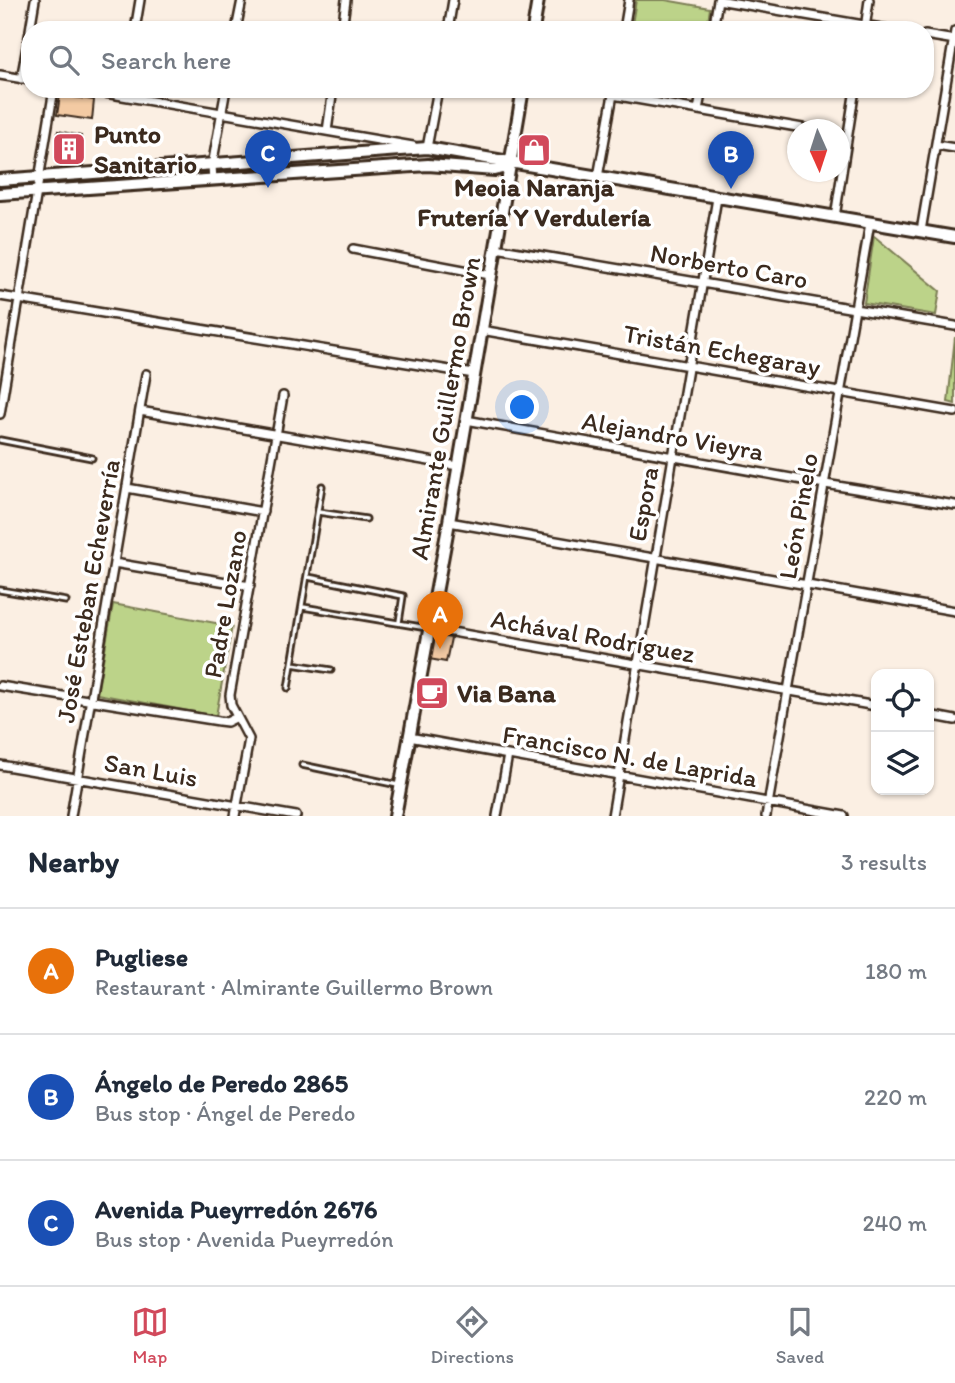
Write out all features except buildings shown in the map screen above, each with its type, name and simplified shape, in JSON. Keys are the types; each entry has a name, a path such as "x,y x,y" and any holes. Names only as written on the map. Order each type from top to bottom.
{"main road":[{"path":"534,21 538,0"},
{"name":"Almirante Guillermo Brown","path":"395,816 449,522 521,98"},
{"path":"0,180 427,148 955,237"},
{"path":"0,194 428,165 495,170 503,168 510,161"}],"street":[{"path":"32,21 35,0"},
{"path":"136,21 140,0"},
{"path":"238,21 242,0"},
{"path":"343,21 346,0"},
{"path":"450,21 453,0"},
{"path":"626,21 629,0"},
{"path":"714,21 718,0 832,21"},
{"path":"866,21 869,0"},
{"path":"921,231 955,37 934,36"},
{"path":"0,75 21,79"},
{"path":"0,414 52,98"},
{"path":"150,98 427,148 436,98"},
{"path":"213,180 212,166 224,98"},
{"path":"327,131 332,98"},
{"path":"598,177 612,98"},
{"path":"641,98 787,125"},
{"path":"698,110 700,98"},
{"path":"848,119 853,98"},
{"path":"936,145 955,148"},
{"path":"835,217 839,182"},
{"name":"Espora","path":"612,816 717,198"},
{"name":"León Pinelo","path":"766,816 870,222"},
{"path":"353,248 490,275"},
{"name":"Norberto Caro","path":"496,248 955,326"},
{"path":"0,296 474,374"},
{"name":"Tristán Echegaray","path":"481,330 955,412"},
{"name":"José Esteban Echeverría","path":"71,816 146,374"},
{"name":"Padre Lozano","path":"236,816 249,739 231,705 230,695 283,396"},
{"path":"140,411 458,466"},
{"name":"Alejandro Vieyra","path":"466,420 955,505"},
{"path":"127,488 263,512"},
{"path":"449,522 955,611"},
{"path":"114,562 250,586"},
{"name":"Achával Rodríguez","path":"429,628 871,705"},
{"path":"0,686 219,721 227,722 237,716"},
{"path":"934,716 955,720"},
{"name":"Francisco N. de Laprida","path":"409,737 844,816"},
{"path":"496,816 508,755"},
{"name":"San Luis","path":"0,765 296,816"}],"lane":[{"path":"0,440 92,458"},
{"path":"288,688 321,486"},
{"path":"318,512 366,519"},
{"path":"308,577 403,596 399,622"},
{"path":"0,590 66,601"},
{"name":"Achával Rodríguez","path":"303,607 429,628"},
{"path":"292,664 331,670"},
{"path":"302,765 400,786"}],"green space":[{"path":"636,0 665,0 710,8 708,21 632,21"},
{"path":"874,236 940,291 936,315 864,303"},
{"path":"955,337 955,404 948,402"},
{"path":"113,604 232,626 216,716 97,694"}],"place":[{"name":"Punto Sanitario","path":"69,149"},
{"name":"Meoia Naranja Frutería Y Verdulería","path":"534,150"},
{"name":"Avenida Pueyrredón 2676","path":"268,188"},
{"name":"Ángelo de Peredo 2865","path":"731,189"},
{"name":"Pugliese","path":"440,649"},
{"name":"Via Bana","path":"432,693"}]}
